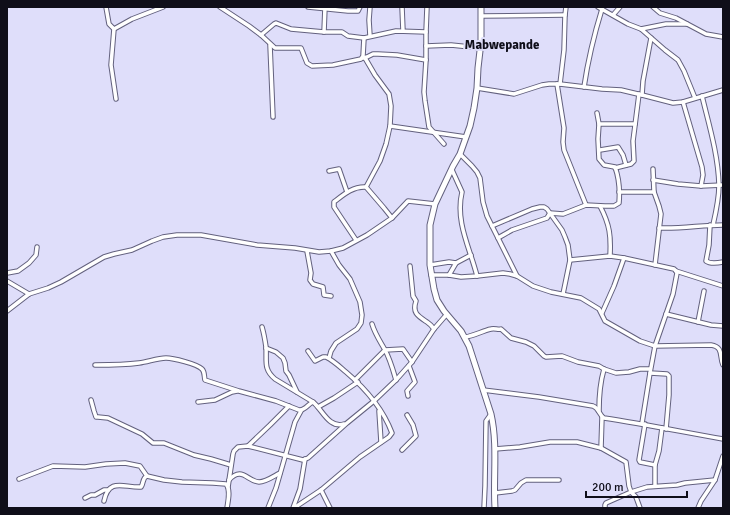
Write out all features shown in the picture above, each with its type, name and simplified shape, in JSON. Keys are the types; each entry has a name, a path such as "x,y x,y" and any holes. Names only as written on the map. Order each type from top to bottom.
{"street":[{"path":"106,7 108,24 114,29"},
{"path":"114,29 132,19 161,7"},
{"path":"220,7 261,35 275,48 301,48 307,63 314,67 359,60 372,54 397,55 426,60"},
{"path":"308,7 348,12 358,10 360,7"},
{"path":"370,7 370,36"},
{"path":"402,7 403,31"},
{"path":"427,7 424,96 430,127 444,144"},
{"path":"481,7 481,42 474,108 470,126 460,154 435,204 430,225 430,265 437,300 455,323 469,346 491,414 495,449 495,508"},
{"path":"566,7 564,50 559,84 559,101 564,128 563,142 564,150 586,205"},
{"path":"613,15 620,7"},
{"path":"653,7 660,13 676,18 706,34 723,37"},
{"path":"324,32 325,8"},
{"path":"584,87 600,8 628,24 641,29 678,60 695,98"},
{"path":"481,16 565,15"},
{"path":"261,35 275,23 291,29 342,32 348,36 364,38 386,32 426,32"},
{"path":"641,29 666,24 687,24"},
{"path":"114,29 111,65 116,99"},
{"path":"364,38 364,58 389,94 391,106 388,139 380,161 366,187"},
{"path":"597,113 599,124 599,159 606,166 615,168 631,164 634,161 633,141 635,124 651,38"},
{"path":"270,44 273,118"},
{"path":"426,46 451,45 480,48"},
{"path":"477,88 514,94 542,85 559,84 621,90 673,103 683,102 723,90"},
{"path":"702,96 714,143 721,185 711,225 706,261 714,263 723,262"},
{"path":"683,102 702,167 703,174 701,186"},
{"path":"599,124 635,124"},
{"path":"390,126 466,136"},
{"path":"600,150 618,147 626,165"},
{"path":"460,154 472,166 480,178 483,202 487,216 517,276"},
{"path":"550,213 563,214 586,205 617,205 619,203 619,192 618,177 615,168"},
{"path":"329,171 340,169 347,192"},
{"path":"653,169 654,192 661,214 655,265"},
{"path":"452,170 462,192 460,199 460,222 477,276"},
{"path":"653,180 701,186 721,185"},
{"path":"356,240 334,207 334,202 347,192 363,186 366,187 392,218"},
{"path":"619,192 654,192"},
{"path":"7,311 29,294 61,282 104,257 132,250 163,237 177,235 201,235 245,244 295,248 319,252 331,251 343,248 392,218 408,201 435,204"},
{"path":"600,206 611,236 610,256"},
{"path":"492,226 540,207 547,209 565,237 568,245 570,260 563,294"},
{"path":"498,238 512,230 547,218 550,213"},
{"path":"659,228 673,229 723,224"},
{"path":"7,273 18,271 29,263 36,256 37,247"},
{"path":"307,251 311,273 310,280 313,284 323,287 324,295 331,296"},
{"path":"329,358 336,343 357,329 361,323 362,315 360,302 350,279 331,251"},
{"path":"449,275 456,264 471,255"},
{"path":"570,260 610,256 624,258 674,270 723,286"},
{"path":"602,313 624,258"},
{"path":"430,265 449,262 456,264"},
{"path":"410,266 413,296 416,301 414,307 415,311 421,319 428,322 434,329"},
{"path":"655,465 640,462 639,460 650,371 655,346 673,294 677,273 676,271"},
{"path":"432,275 461,277 503,273 517,276 533,286 581,298 596,306 602,313 603,319 608,323 640,341 655,346 714,346 719,349 723,365"},
{"path":"7,281 29,294"},
{"path":"698,322 704,291"},
{"path":"227,508 231,465 234,451 238,447 248,446 299,460 305,459 312,455 346,423 374,401 396,380 409,366 434,329 447,314"},
{"path":"666,314 711,325 723,326"},
{"path":"372,324 373,330 390,361 396,380"},
{"path":"262,328 266,348 266,364 270,374 275,379 313,402 330,422 336,425 346,423"},
{"path":"464,337 470,337 491,329 501,329 511,338 534,346 546,357 562,356 578,362 599,366 616,373 640,369 667,374 669,376 669,395 664,428 655,465 655,486"},
{"path":"266,348 276,352 283,358 286,370 297,392"},
{"path":"318,407 357,381 385,350 403,349 412,362"},
{"path":"294,508 321,490 360,457 392,433 388,423 374,401 357,381 329,358 324,357 315,361 308,351"},
{"path":"95,365 129,364 169,358 190,363 201,368 204,371 205,380 276,401 301,411"},
{"path":"408,396 407,391 415,383 409,366"},
{"path":"599,411 599,393 604,369"},
{"path":"483,390 593,406 602,416 601,448"},
{"path":"198,402 215,400 232,392 239,391"},
{"path":"91,400 94,412 98,418 108,418 142,434 153,443 164,443 194,455 231,465"},
{"path":"268,508 295,422 301,411 313,402"},
{"path":"248,446 289,406"},
{"path":"378,408 380,442"},
{"path":"484,508 486,421 491,414"},
{"path":"402,450 416,436 413,425 407,415"},
{"path":"602,416 604,418 723,439"},
{"path":"495,449 550,442 578,442 601,448 626,462 629,486 631,492 636,497 640,508"},
{"path":"698,508 715,480 723,456"},
{"path":"294,508 300,489 305,459"},
{"path":"19,480 53,466 85,467 125,463 140,466 147,476 152,478 173,482 221,483 226,484 228,487"},
{"path":"229,480 238,474 260,482 280,473"},
{"path":"104,501 108,490 114,485 141,487 147,476"},
{"path":"495,493 515,490 526,480 559,480"},
{"path":"605,508 606,504 631,492 647,487 715,480"},
{"path":"85,498 104,490 108,490"},
{"path":"321,490 330,508"}],"district":[{"name":"Mabwepande","path":"502,44"}]}
